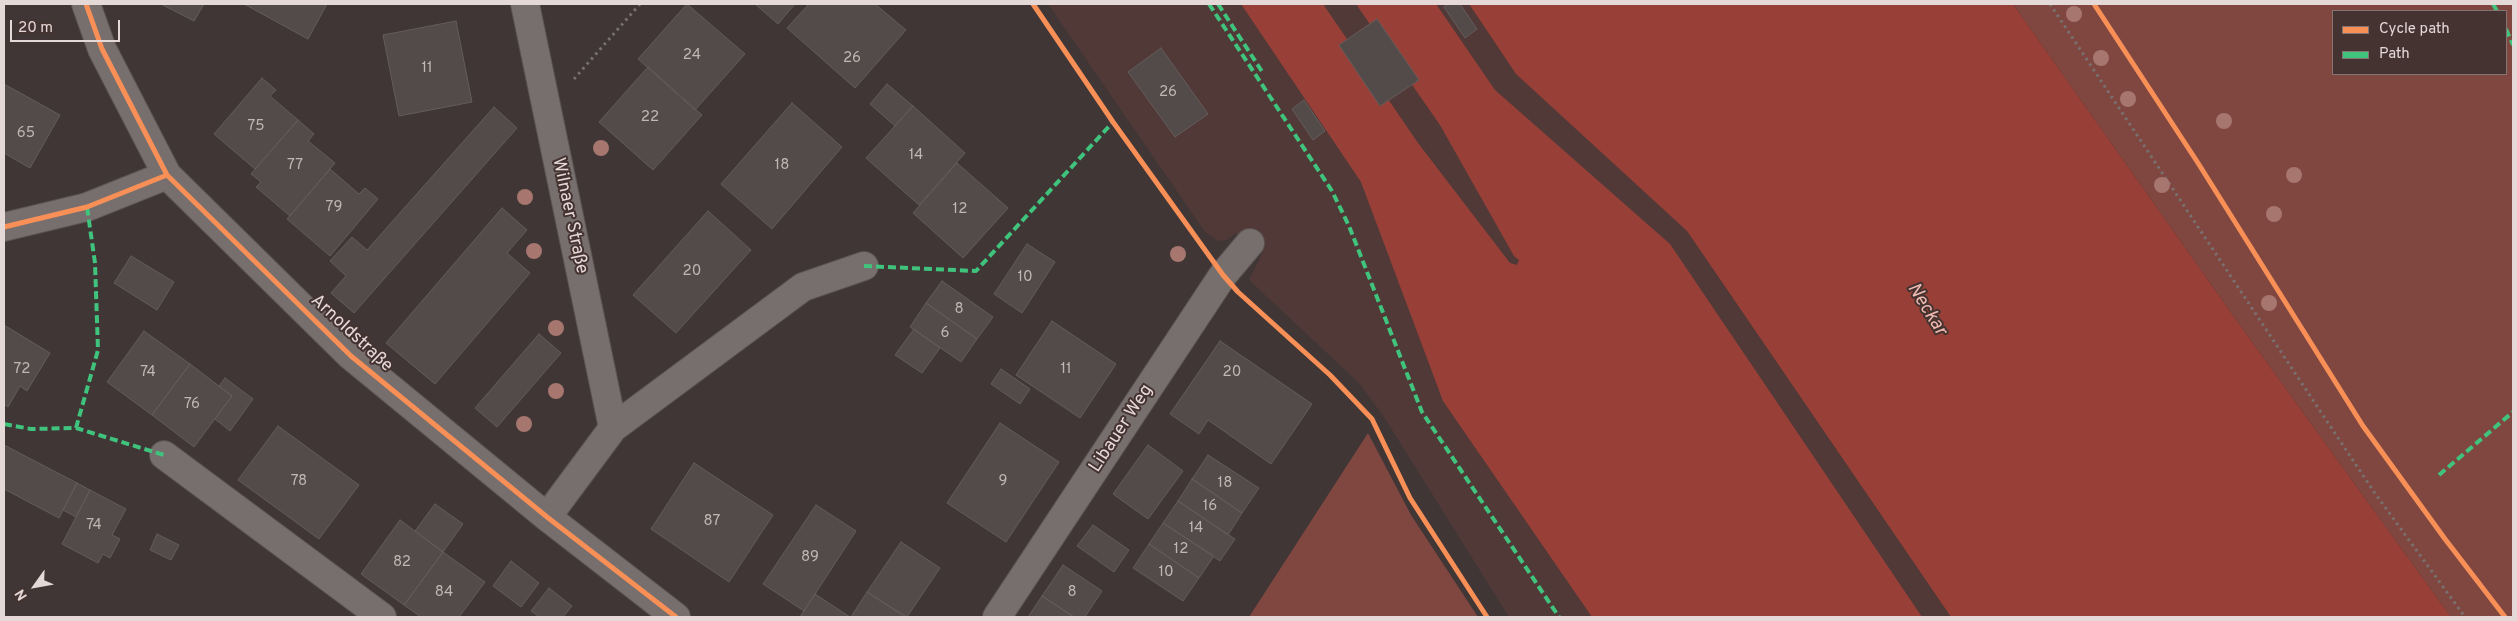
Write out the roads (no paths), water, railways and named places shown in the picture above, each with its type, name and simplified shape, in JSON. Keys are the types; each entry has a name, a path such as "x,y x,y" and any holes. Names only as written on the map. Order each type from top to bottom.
{"street":[{"name":"Arnoldstraße","path":"86,4 102,49 167,175 351,356 547,517 674,616"},
{"name":"Wilnaer Straße","path":"525,4 613,428"},
{"path":"4,227 87,208 167,175"},
{"name":"Libauer Weg","path":"997,617 1223,275 1250,242"},
{"path":"547,517 613,428 803,287 864,266"},
{"path":"164,456 382,617"}],"water":[{"path":"1241,4 1323,4 1418,143 1510,263 1517,265 1519,260 1514,256 1440,125 1356,4 1436,4 1495,90 1670,244 1922,617 1592,617 1443,401 1361,182"},
{"name":"Neckar","path":"1469,4 2013,4 2242,328 2451,617 1951,617 1687,231 1516,74"}]}
